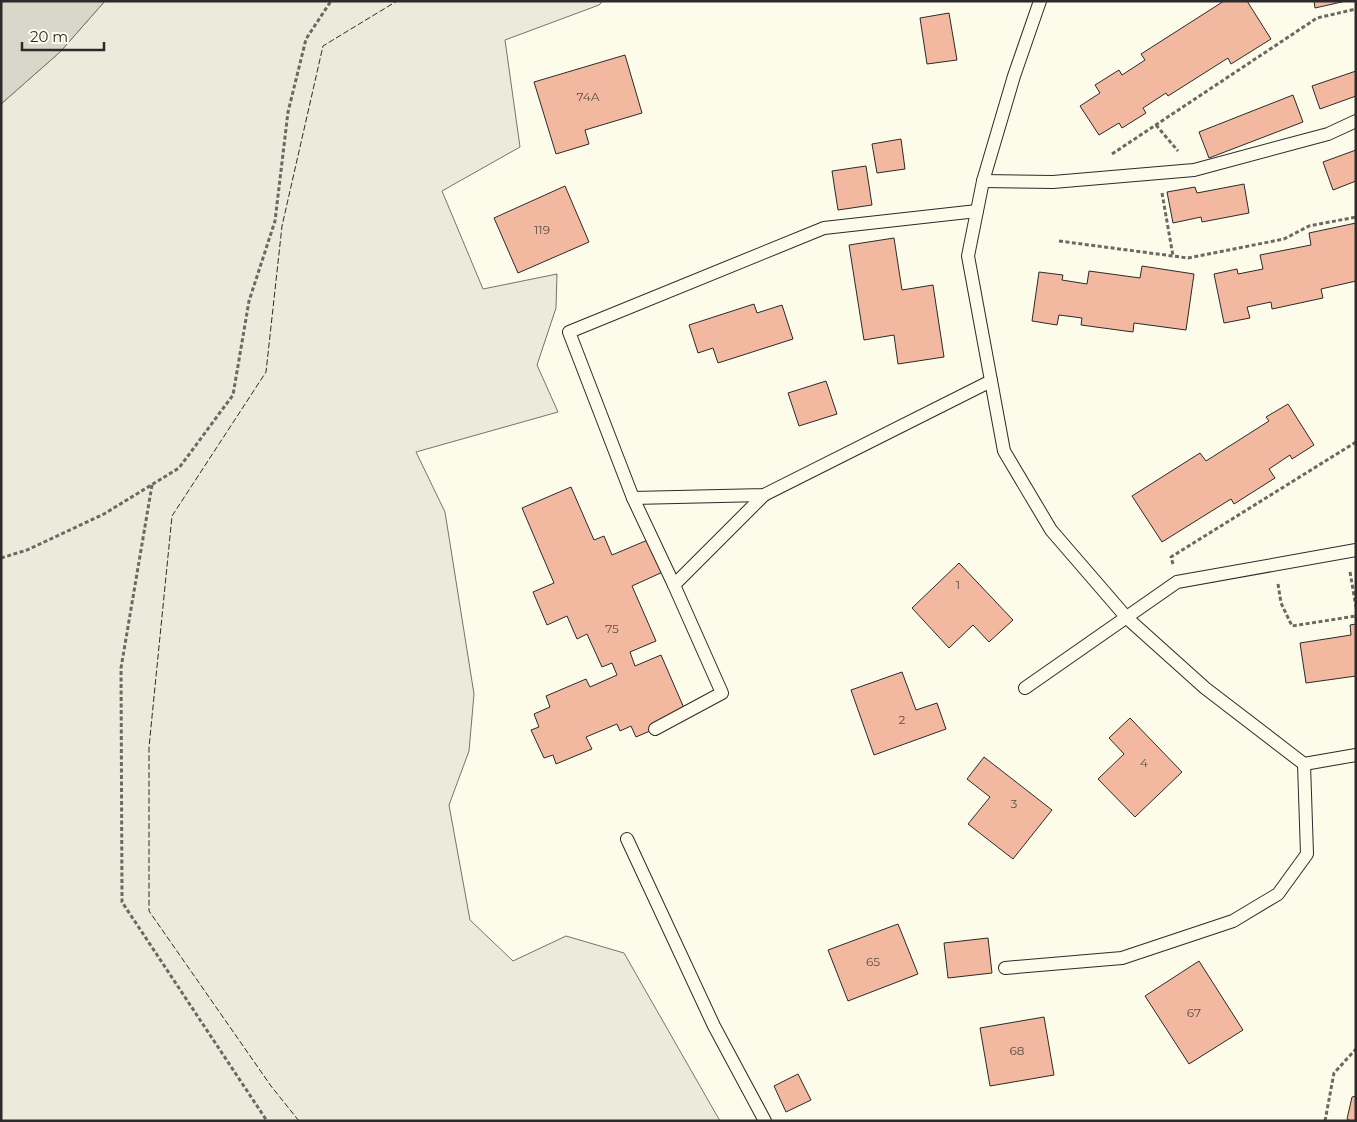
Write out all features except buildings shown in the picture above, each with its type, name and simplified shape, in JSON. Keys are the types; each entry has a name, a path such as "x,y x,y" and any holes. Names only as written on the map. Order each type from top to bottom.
{"lane":[{"path":"1040,1 1014,76 983,181 968,256 1004,451 1051,530 1127,618 1205,688 1304,764 1356,756"},
{"path":"983,181 1053,182 1194,170 1328,134 1356,122"},
{"path":"655,729 722,693 633,498 569,332 824,228 977,211"},
{"path":"674,585 764,495 991,381"},
{"path":"633,498 764,495"},
{"path":"1025,688 1177,582 1351,551"},
{"path":"1005,968 1122,958 1234,921 1278,894 1307,854 1304,764"},
{"path":"627,839 714,1026 765,1121"}],"path":[{"path":"1,558 27,550 104,514 179,468 233,395 249,301 275,221 288,112 306,39 331,1"},
{"path":"1112,154 1317,18 1356,9"},
{"path":"1156,125 1194,170"},
{"path":"1158,173 1172,256"},
{"path":"1059,241 1188,258 1284,239 1309,226 1356,217"},
{"path":"1177,582 1172,557 1356,442"},
{"path":"152,484 121,668 122,902 267,1121"},
{"path":"1351,551 1356,607"},
{"path":"1275,565 1281,604 1292,626 1356,616"},
{"path":"1326,1121 1334,1073 1356,1049"}],"shaded area":[{"path":"1,1 105,1 60,52 1,104"},
{"path":"105,1 603,1 599,5 505,40 520,147 442,191 483,289 557,274 556,308 537,365 558,412 416,452 445,512 474,694 469,751 449,805 470,920 513,961 566,936 624,953 720,1121 1,1121 1,104 60,52"}],"fence":[{"path":"299,1121 271,1086 149,911 149,747 172,516 266,372 282,226 323,46 397,1"}]}
